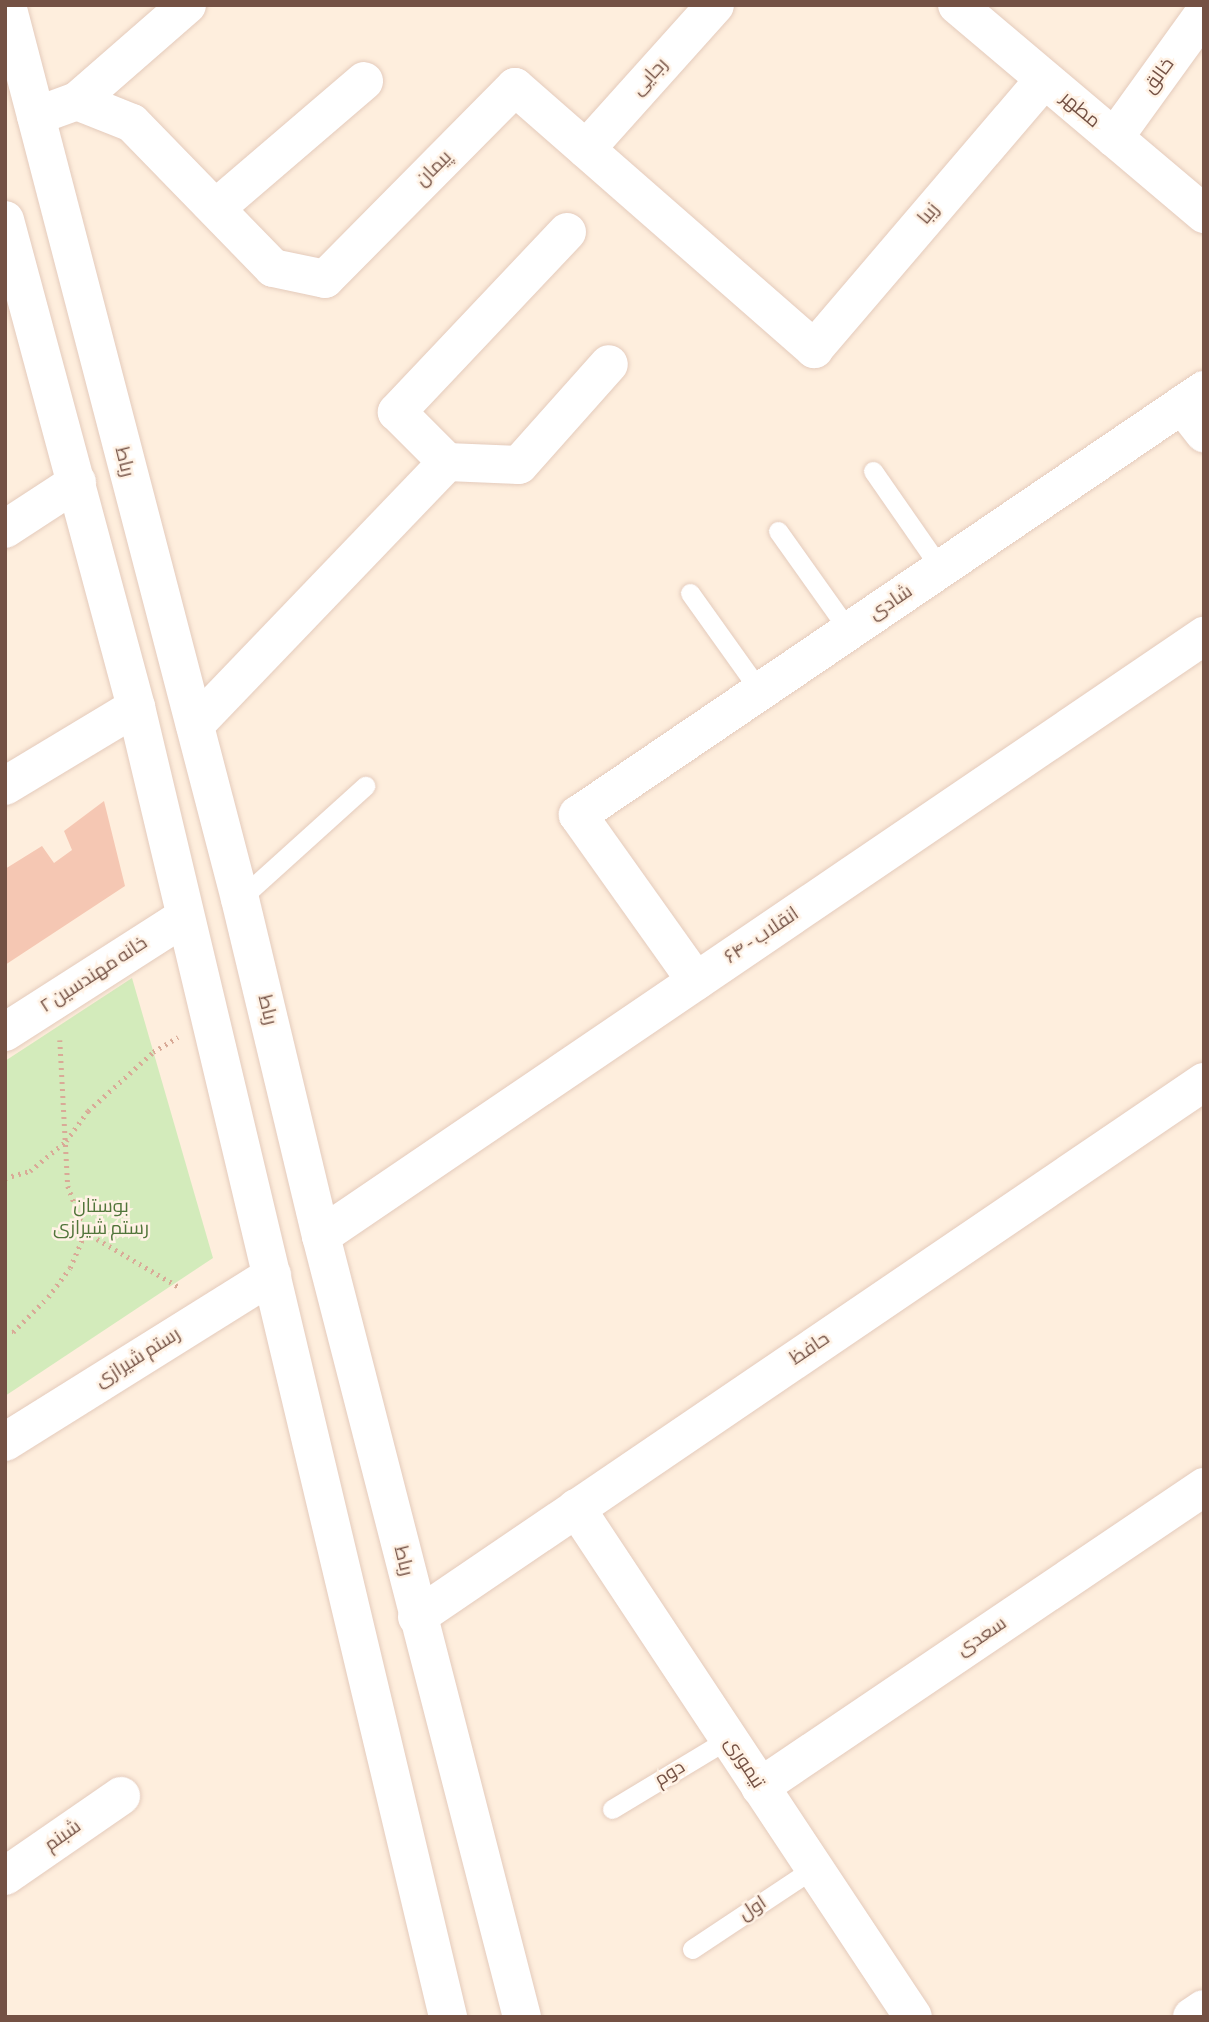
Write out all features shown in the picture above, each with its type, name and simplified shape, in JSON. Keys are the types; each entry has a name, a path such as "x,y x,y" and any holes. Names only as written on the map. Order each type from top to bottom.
{"street":[{"name":"رباط","path":"7,5 240,899 417,1617 522,2017"},
{"path":"36,116 77,101 187,5"},
{"name":"رجایی","path":"586,149 715,5"},
{"name":"مطهر","path":"976,11 1044,80 1204,214"},
{"name":"خالق","path":"1114,138 1204,13"},
{"name":"زیبا","path":"814,349 1044,80"},
{"path":"216,208 364,81"},
{"name":"پیمان","path":"77,101 132,123 273,268 326,279 515,87 814,349"},
{"path":"5,220 136,706 183,918 272,1275 443,2015"},
{"path":"567,232 397,412 447,461 519,465 609,364"},
{"name":"شادی","path":"696,981 578,815 941,569 1197,409"},
{"path":"195,725 447,461"},
{"path":"5,528 77,482"},
{"name":"انقلاب - ۶۴","path":"321,1236 1204,636"},
{"path":"5,786 136,706"},
{"name":"خانه مهندسین ۲","path":"5,1032 183,918"},
{"name":"حافظ","path":"417,1617 1204,1082"},
{"name":"رستم شیرازی","path":"5,1442 272,1275"},
{"name":"سعدی","path":"760,1787 1204,1487"},
{"name":"تیموری","path":"576,1508 913,2017"},
{"name":"شبنم","path":"5,1876 121,1796"},
{"path":"1192,2017 1204,2009"}],"lane":[{"path":"873,471 941,569"},
{"path":"778,531 849,631"},
{"path":"690,593 760,691"},
{"path":"240,899 365,786"},
{"name":"دوم","path":"612,1809 728,1739"},
{"name":"اول","path":"692,1949 814,1868"}],"path":[{"path":"59,1025 68,1186 85,1232 173,1284"},
{"path":"5,1178 30,1171 66,1141 88,1111 153,1052"},
{"path":"5,1332 13,1332 48,1297 70,1268 85,1232"}],"green space":[{"name":"بوستان رستم شیرازی","path":"132,978 213,1258 5,1396 5,1061"}],"building":[{"path":"104,801 125,886 5,965 5,869 42,846 54,863 72,850 64,831"}]}
